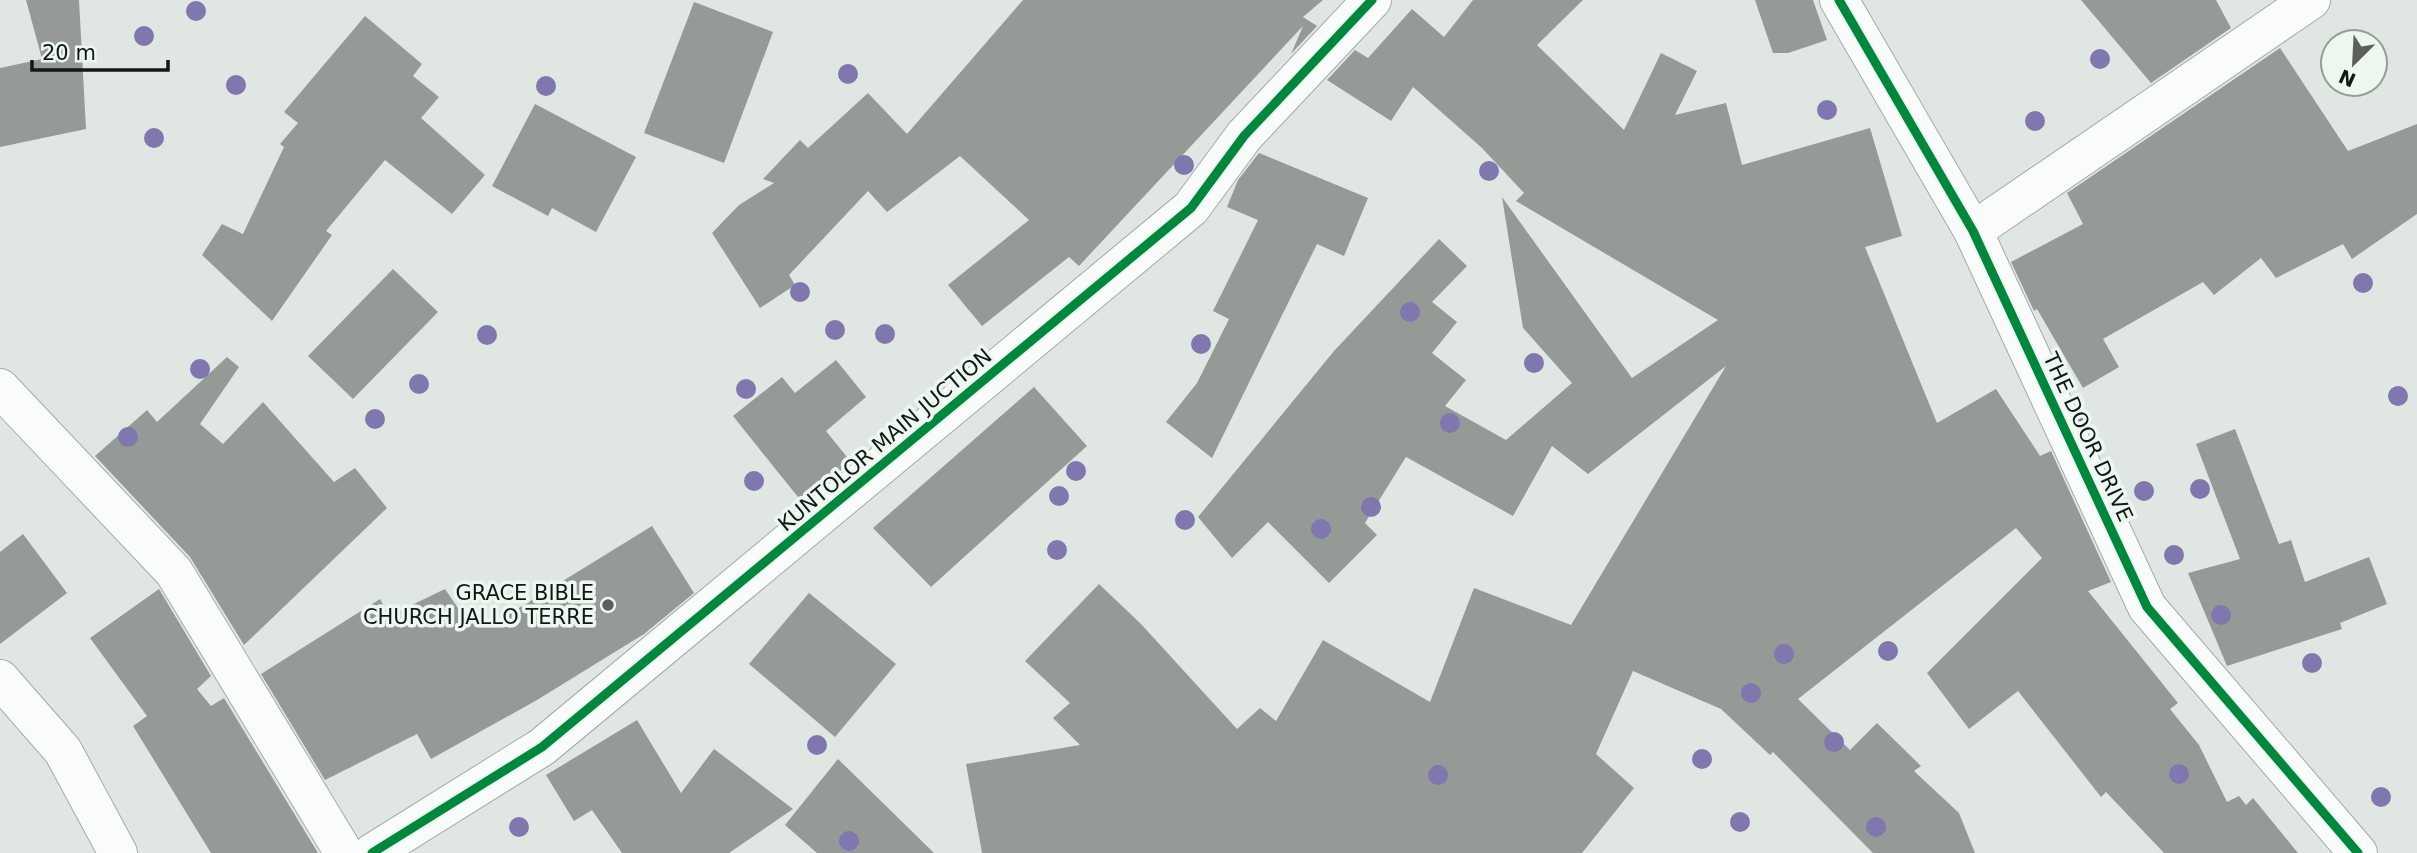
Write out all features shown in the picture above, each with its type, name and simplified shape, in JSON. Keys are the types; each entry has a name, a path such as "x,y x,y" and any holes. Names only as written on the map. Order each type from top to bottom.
{"street":[{"name":"KUNTOLOR MAIN JUCTION","path":"372,853 542,747 1191,208 1244,136 1372,0"},
{"name":"THE DOOR DRIVE","path":"1839,0 1973,231 2147,607 2358,853"},
{"path":"1973,231 2311,0"},
{"path":"0,388 174,572 344,853"},
{"path":"0,679 63,751 118,853"}],"building":[{"path":"26,0 79,0 86,129 0,147 0,68 42,59"},
{"path":"1023,0 1323,0 1303,17 1317,26 1291,54 1303,26 1079,266 1069,257 982,326 948,285 1029,220 960,156 887,212 868,191 789,275 795,285 760,308 712,233 739,205 774,183 763,179 800,140 808,148 868,93 907,134"},
{"path":"1473,0 1583,0 1537,45 1624,130 1661,53 1697,71 1675,115 1726,103 1742,165 1870,128 1902,236 1865,247 1937,423 1996,389 2040,456 2051,451 2111,582 2088,591 2178,703 2170,709 2199,745 2227,802 2239,796 2246,805 2253,798 2298,853 2164,853 2106,792 2101,797 2018,691 1969,729 1927,673 2042,558 2016,528 1798,699 1850,750 1877,723 1921,766 1914,771 1959,813 1975,853 1873,853 1773,752 1770,755 1721,709 1633,671 1596,754 1634,788 1582,853 982,853 966,764 1080,745 1053,718 1070,703 1025,661 1099,584 1141,624 1237,729 1260,708 1276,721 1323,640 1430,702 1474,588 1571,625 1726,366 1588,474 1552,446 1513,516 1406,457 1365,523 1377,535 1329,583 1268,522 1232,558 1198,517 1334,351 1439,239 1467,266 1432,302 1457,322 1432,353 1466,380 1445,406 1506,440 1572,383 1523,328 1502,197 1632,378 1718,320 1516,201 1524,193 1482,148 1413,87 1391,121 1327,80 1355,50 1368,58 1412,9 1444,37"},
{"path":"1755,0 1813,0 1827,40 1788,53 1773,53"},
{"path":"2081,0 2216,0 2231,28 2151,83"},
{"path":"694,2 773,32 724,163 644,133"},
{"path":"365,16 422,64 413,76 439,97 421,118 485,175 452,214 385,160 326,231 332,235 272,321 202,255 222,224 243,234 284,147 280,144 298,123 284,112"},
{"path":"2280,48 2348,151 2417,124 2417,214 2352,259 2343,244 2276,278 2261,258 2214,295 2203,282 2103,339 2119,367 2083,388 2037,309 2034,311 2011,262 2083,224 2067,193"},
{"path":"535,104 636,157 596,232 552,208 548,216 492,186"},
{"path":"1259,153 1368,198 1344,256 1317,244 1212,458 1166,422 1197,383 1229,319 1213,311 1258,220 1227,207 1238,180"},
{"path":"393,269 438,312 353,399 308,356"},
{"path":"227,357 239,367 200,424 223,444 263,402 334,482 355,468 387,508 244,645 190,557 95,456 147,410 157,422"},
{"path":"836,360 866,397 826,431 851,462 802,502 733,416 782,377 795,393"},
{"path":"1034,387 1087,446 931,587 873,528"},
{"path":"2235,429 2279,544 2291,540 2305,582 2369,557 2387,604 2340,623 2342,629 2227,666 2188,573 2240,559 2196,444"},
{"path":"652,526 694,593 644,634 537,700 431,759 417,734 325,780 261,674 380,599 389,616 445,589 462,614 475,608 488,627"},
{"path":"23,534 67,593 0,644 0,552"},
{"path":"159,589 211,676 197,689 211,706 224,698 318,853 211,853 133,726 147,716 90,638"},
{"path":"809,593 896,664 835,737 749,664"},
{"path":"637,720 681,793 714,749 793,809 729,853 622,853 592,810 574,821 546,775"},
{"path":"838,759 934,853 817,853 785,825"}],"cycle path":[{"path":"372,853 542,747 1191,208 1244,136 1372,0"},
{"path":"1839,0 1973,231 2147,607 2358,853"}],"place":[{"name":"GRACE BIBLE CHURCH JALLO TERRE","path":"608,605"}]}
